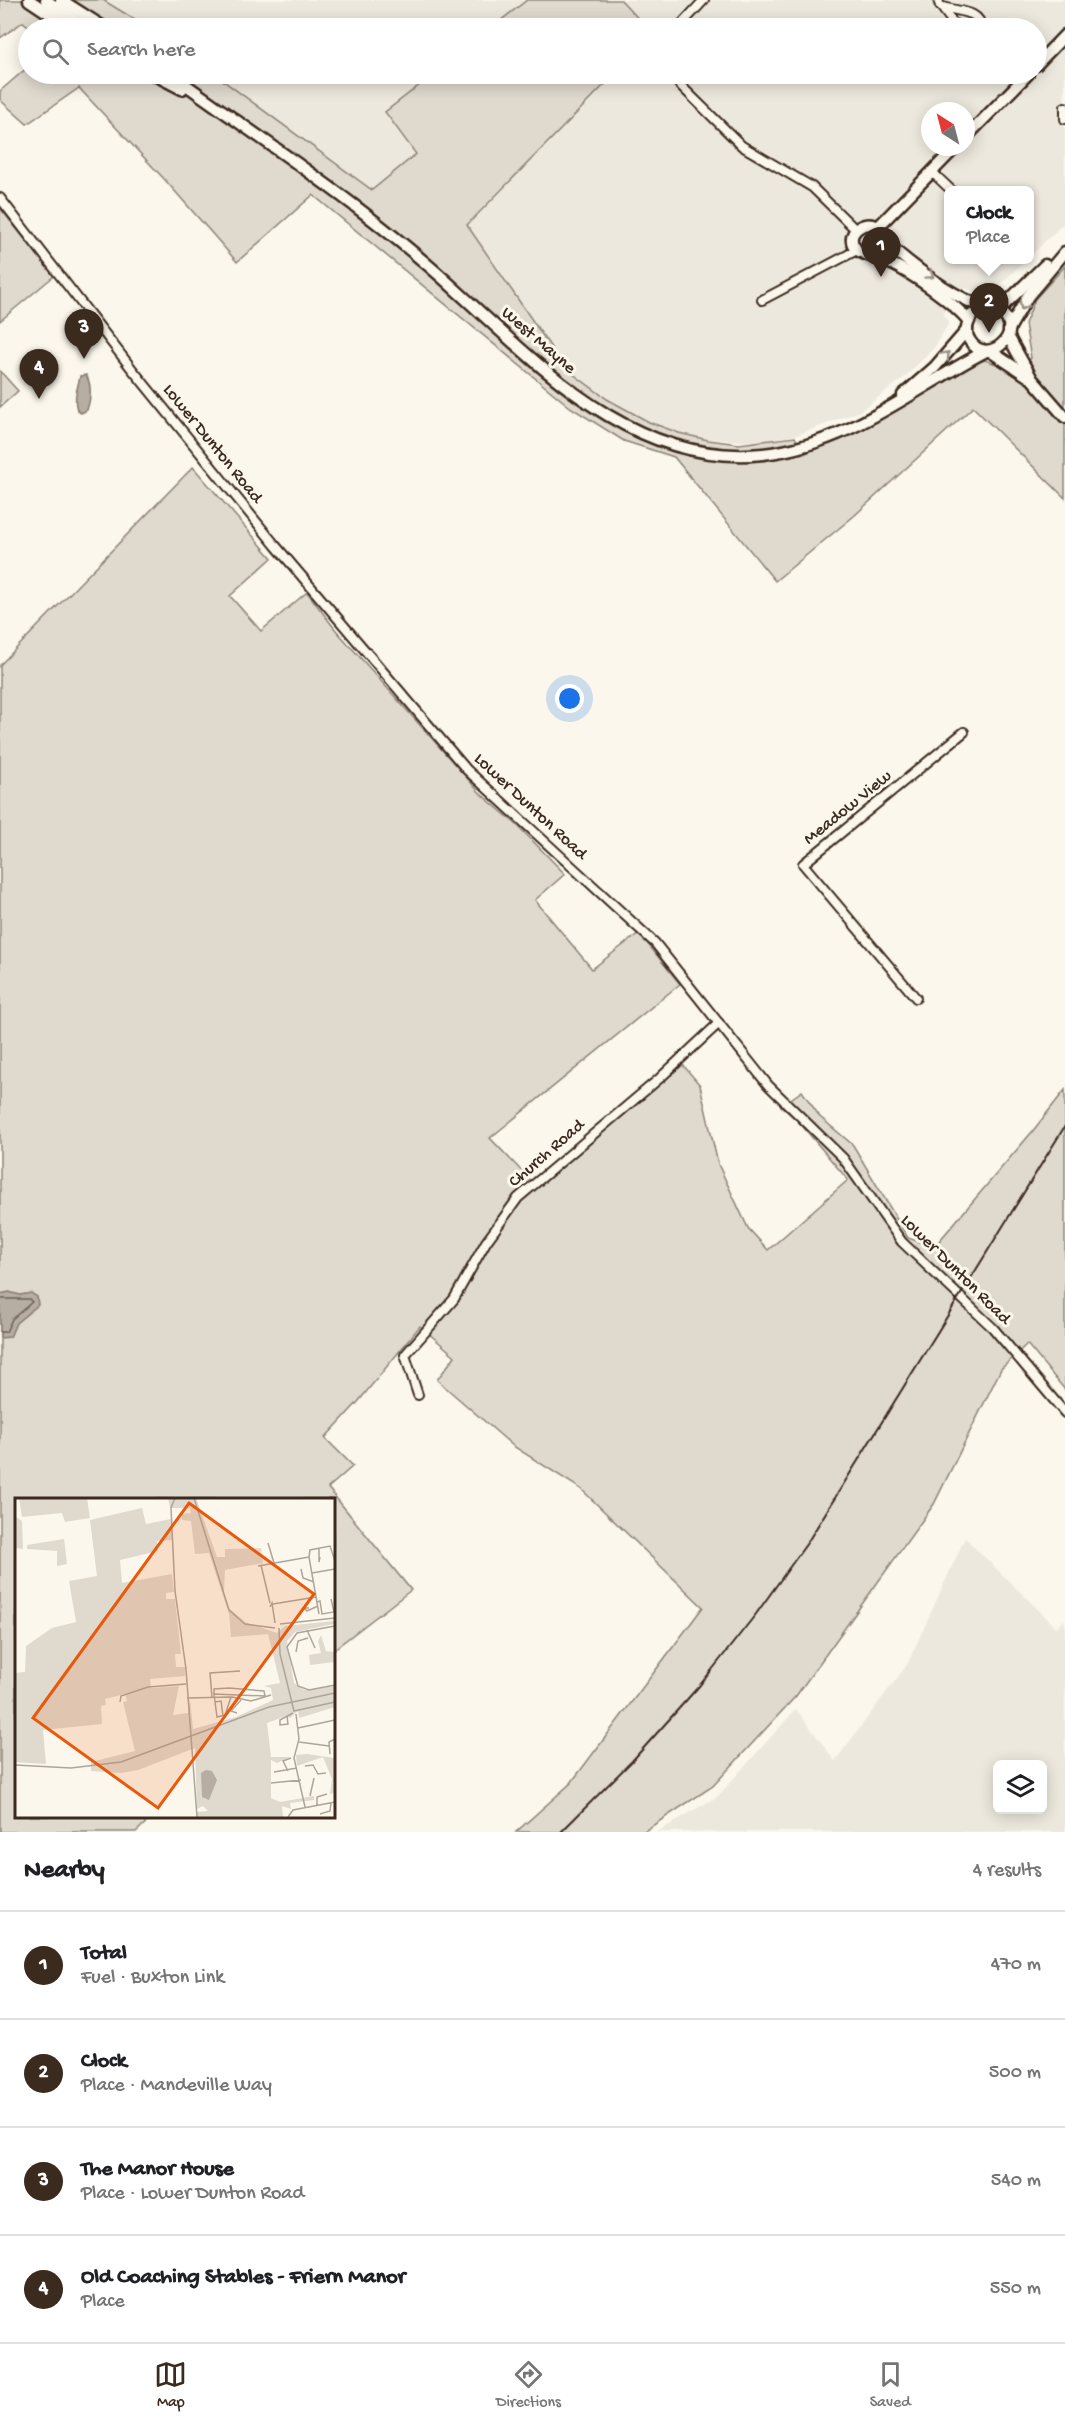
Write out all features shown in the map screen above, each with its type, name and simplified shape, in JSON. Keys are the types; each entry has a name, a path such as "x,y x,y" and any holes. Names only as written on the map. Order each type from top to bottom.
{"main road":[{"path":"29,0 56,18"},
{"path":"46,0 72,18"},
{"path":"61,0 89,18"},
{"path":"1047,54 1065,36"},
{"name":"West Mayne","path":"173,84 212,104"},
{"name":"West Mayne","path":"185,84 295,161 364,213 441,277 572,393 636,431 690,450 738,455 762,454 800,448 833,438 906,399 959,365 988,351"},
{"path":"975,128 1018,84"},
{"path":"878,227 947,156"},
{"path":"878,227 865,223 855,229 852,242 856,250 864,254 871,254 899,268 956,307 968,325 970,342 1032,379"},
{"path":"878,227 883,240 959,295 985,308 998,311 1006,318 1009,332 1032,379 1065,417"},
{"path":"871,254 879,249 883,240"},
{"path":"998,311 1050,261 1065,251"},
{"path":"988,351 1002,346 1028,296 1065,251"},
{"path":"968,325 978,310 985,308"},
{"name":"West Mayne","path":"891,406 935,367 968,325"}],"street":[{"path":"687,18 704,0"},
{"path":"939,3 979,18"},
{"path":"939,3 950,18"},
{"path":"962,18 970,14"},
{"path":"679,84 742,146 812,187 855,229"},
{"path":"1065,107 1065,119"},
{"path":"932,172 947,186"},
{"name":"Lower Dunton Road","path":"0,198 132,369 276,546 467,770 655,943 780,1098 843,1158 902,1242 993,1328 1065,1413"},
{"path":"762,300 856,250"},
{"name":"Meadow View","path":"916,998 803,864 964,732"},
{"name":"Church Road","path":"418,1395 405,1355 454,1299 486,1242 518,1198 660,1078 718,1023"}],"shaded area":[{"path":"0,0 103,0 133,18 18,18 18,25 0,38"},
{"path":"103,0 527,0 504,18 133,18"},
{"path":"527,0 621,0 638,18 504,18"},
{"path":"621,0 1065,0 1065,222 1034,252 1034,186 944,186 944,264 1022,264 989,295 964,288 943,314 948,324 934,348 904,378 860,411 797,435 756,442 703,439 649,422 607,399 565,368 467,225 603,84 1047,84 1047,18 638,18"},
{"path":"18,76 18,84 228,84 372,190 416,154 385,112 421,84 605,84 467,225 565,368 607,399 649,422 679,433 739,444 795,437 804,454 899,409 966,366 985,360 1018,372 1031,358 1025,324 1035,299 1065,266 1065,498 973,407 854,516 775,581 674,457 624,441 570,407 313,195 237,262 166,181 79,88 27,124 0,100 0,91"},
{"path":"228,84 421,84 385,112 416,154 372,191"},
{"path":"0,208 54,276 0,321"},
{"path":"0,371 18,391 0,407"},
{"path":"193,467 272,558 230,596 261,631 307,592 335,629 481,794 517,825 565,874 535,900 592,969 639,933 680,984 490,1138 536,1186 683,1065 700,1085 718,1164 748,1228 768,1250 848,1180 798,1121 781,1106 802,1091 820,1117 853,1145 908,1238 934,1247 1065,1090 1065,1390 1027,1344 1001,1369 934,1504 796,1696 713,1786 643,1832 516,1832 571,1783 703,1607 581,1489 513,1446 437,1380 455,1356 420,1326 358,1402 325,1438 353,1466 328,1488 411,1590 334,1649 334,1498 15,1498 15,1817 152,1817 136,1832 0,1832 0,665"},
{"path":"965,1538 1056,1627 1065,1620 1065,1832 657,1832 718,1796 796,1709 835,1761 907,1665"}],"water":[{"path":"86,375 90,397 87,410 81,413 77,410 76,397 80,376"},
{"path":"9,1292 20,1295 31,1293 37,1297 38,1305 16,1323 10,1337 0,1338 0,1294"}],"railway":[{"path":"561,1832 632,1761 700,1685 756,1614 807,1543 1065,1126"}],"place":[{"name":"Total","path":"881,277"},
{"name":"Clock","path":"989,333"},
{"name":"The Manor House","path":"84,359"},
{"name":"Old Coaching Stables - Friern Manor","path":"39,399"}]}
